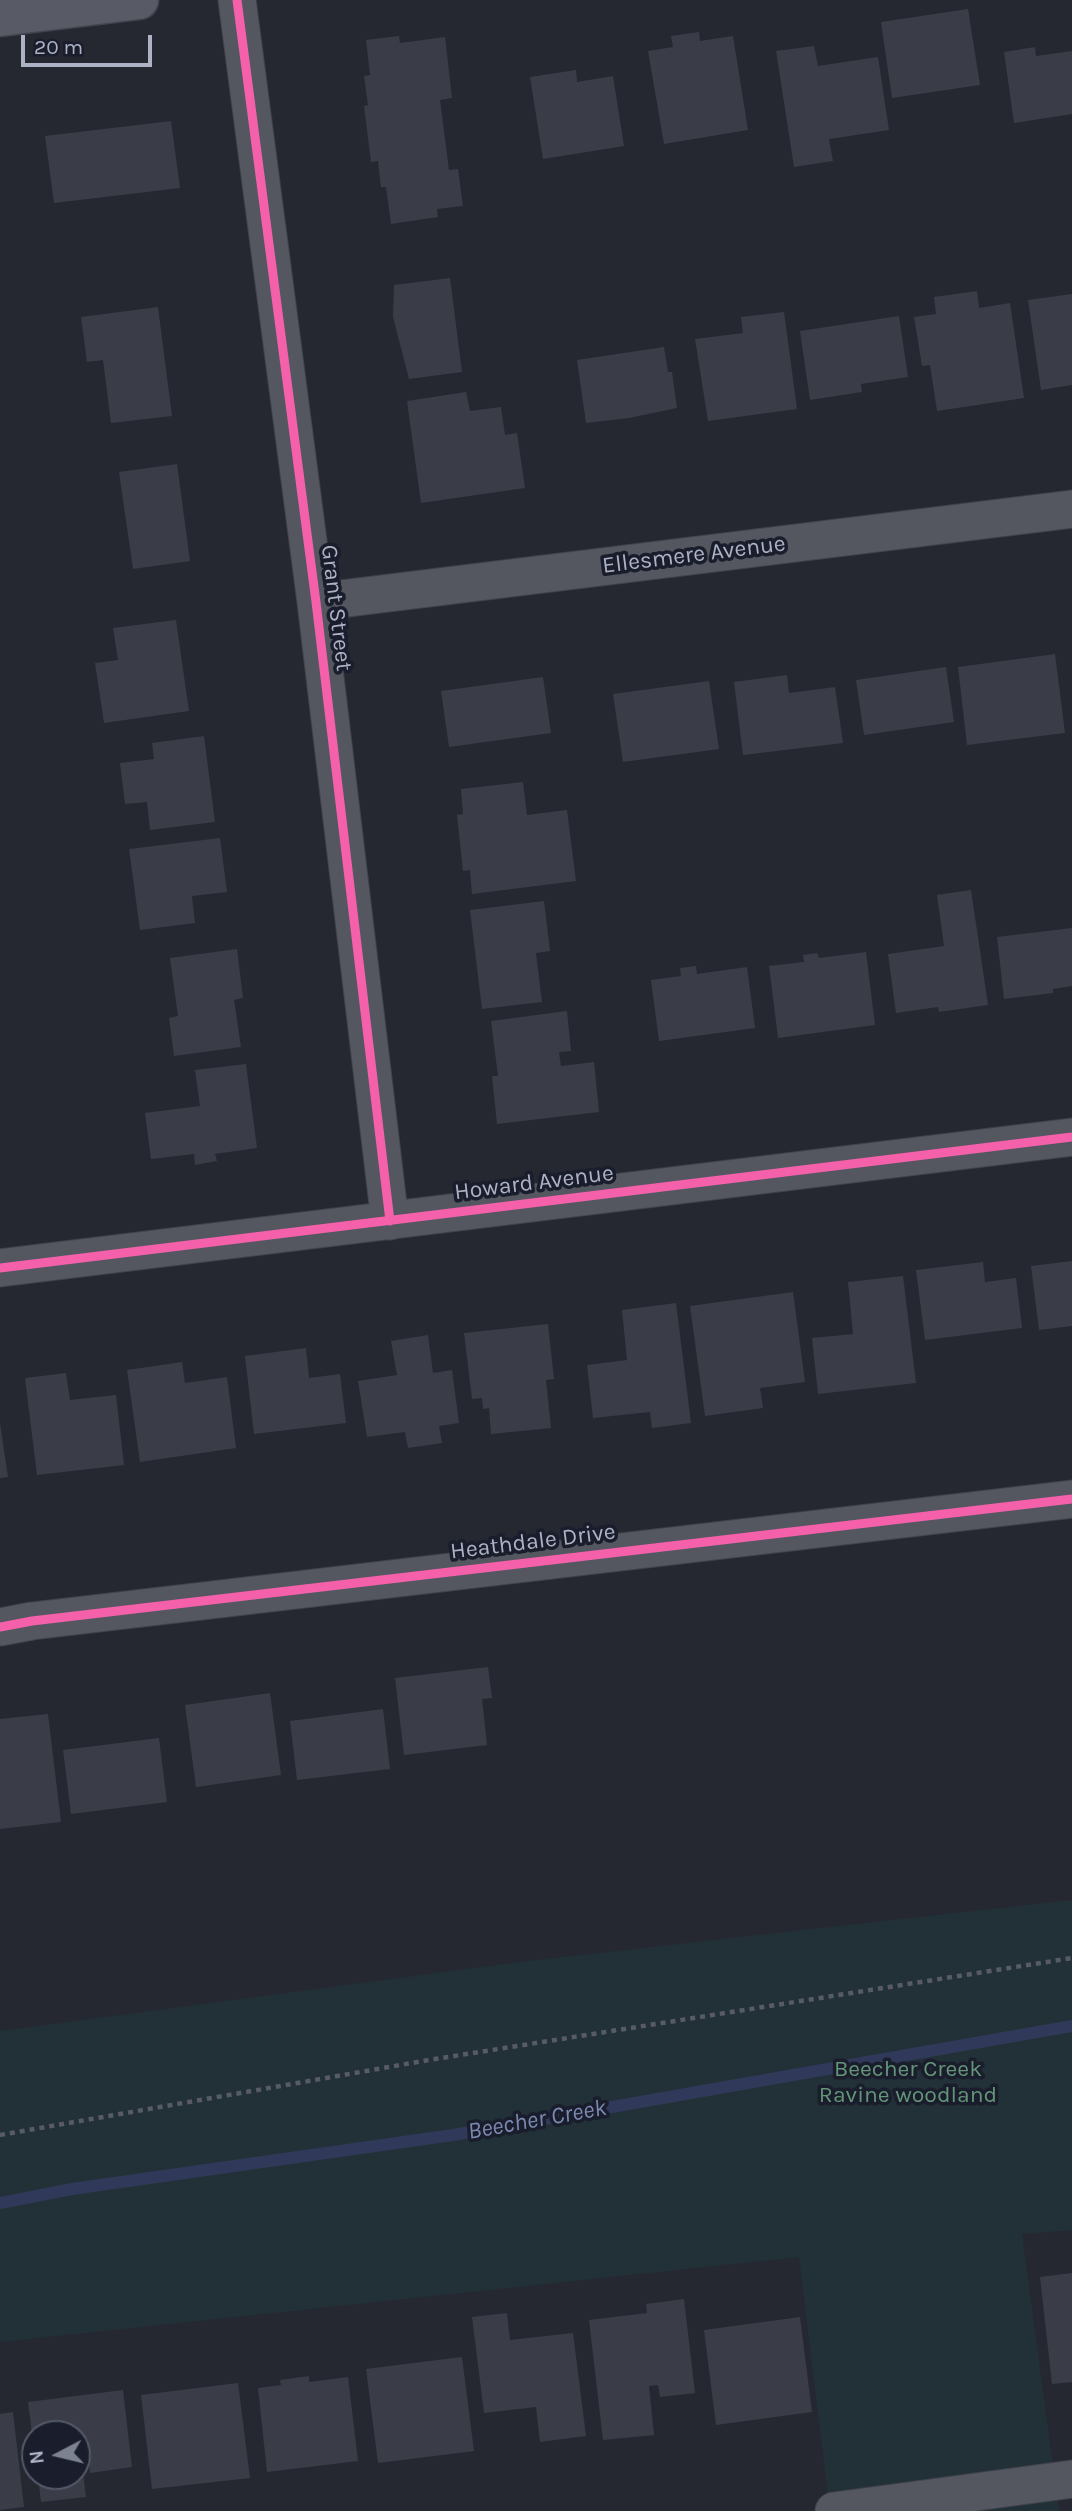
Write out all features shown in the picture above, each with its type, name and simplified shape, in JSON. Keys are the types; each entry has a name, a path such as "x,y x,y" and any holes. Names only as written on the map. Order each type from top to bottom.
{"street":[{"path":"0,17 139,0"},
{"name":"Grant Street","path":"237,0 316,602 390,1221"},
{"name":"Ellesmere Avenue","path":"316,602 1072,509"},
{"name":"Howard Avenue","path":"0,1268 1072,1136"},
{"name":"Heathdale Drive","path":"0,1627 1072,1499"},
{"path":"834,2511 1072,2479"}],"path":[{"path":"0,2135 429,2060 1072,1958"}],"green space":[{"name":"Beecher Creek Ravine woodland","path":"1072,1900 1072,2230 1022,2234 1059,2511 830,2511 799,2257 0,2342 0,2031 527,1961"}],"building":[{"path":"968,9 980,85 892,98 881,22"},
{"path":"699,32 700,41 733,36 748,130 664,144 648,51 673,47 671,36"},
{"path":"399,36 400,43 445,37 452,98 440,100 449,170 458,169 463,206 437,209 438,217 391,224 386,187 381,187 378,161 371,162 364,106 368,105 364,76 370,75 366,40"},
{"path":"814,46 818,66 878,57 889,130 829,139 833,161 794,167 776,51"},
{"path":"1035,47 1036,56 1072,51 1072,114 1014,123 1004,52"},
{"path":"576,70 577,82 613,76 624,146 543,159 530,77"},
{"path":"171,121 180,188 54,203 45,136"},
{"path":"450,278 462,372 409,379 393,317 394,285"},
{"path":"977,291 979,308 1010,303 1024,398 937,411 930,365 922,366 914,317 936,314 934,297"},
{"path":"1072,294 1072,385 1041,390 1028,300"},
{"path":"158,307 172,416 111,423 103,360 87,362 81,317"},
{"path":"784,312 797,409 708,421 695,339 743,333 741,317"},
{"path":"899,316 908,377 861,384 862,392 810,400 800,331"},
{"path":"664,347 668,372 672,372 677,408 586,423 577,360"},
{"path":"466,392 470,411 501,407 505,435 517,433 525,488 421,503 407,401"},
{"path":"177,464 190,561 133,569 119,472"},
{"path":"176,620 189,711 104,723 95,663 118,660 113,628"},
{"path":"1055,654 1065,733 967,745 958,667"},
{"path":"946,667 954,722 864,735 856,680"},
{"path":"787,675 789,693 835,687 843,743 743,755 734,682"},
{"path":"543,677 551,733 449,747 441,691"},
{"path":"709,681 719,749 623,762 613,694"},
{"path":"204,736 215,822 150,830 147,802 125,804 120,763 154,759 152,743"},
{"path":"523,782 527,815 567,810 576,881 472,894 470,870 463,871 457,815 463,814 461,789"},
{"path":"220,838 227,892 192,896 195,923 140,930 129,849"},
{"path":"971,890 988,1005 939,1012 938,1007 896,1013 888,954 944,946 937,895"},
{"path":"544,901 550,951 536,953 542,1002 482,1009 470,910"},
{"path":"1072,928 1072,986 1053,989 1053,993 1004,999 997,937"},
{"path":"237,949 243,998 234,1000 241,1047 174,1056 169,1018 178,1016 170,958"},
{"path":"866,952 875,1025 778,1038 769,966 804,962 803,955 817,953 819,958"},
{"path":"696,966 697,974 747,967 755,1028 659,1041 651,980 681,976 680,968"},
{"path":"567,1011 571,1051 559,1052 561,1066 594,1062 599,1112 497,1124 492,1076 498,1076 491,1021"},
{"path":"246,1064 257,1148 215,1154 217,1161 195,1165 194,1154 151,1159 145,1113 200,1106 195,1070"},
{"path":"1072,1261 1072,1326 1039,1330 1031,1266"},
{"path":"983,1262 985,1282 1016,1278 1022,1328 925,1340 916,1270"},
{"path":"903,1276 916,1383 818,1394 812,1338 853,1334 848,1282"},
{"path":"793,1292 805,1382 760,1388 763,1408 705,1416 690,1306"},
{"path":"676,1303 691,1423 652,1428 650,1412 593,1418 587,1365 627,1360 622,1310"},
{"path":"548,1324 554,1379 546,1380 551,1428 491,1434 489,1408 483,1409 482,1398 472,1399 464,1333"},
{"path":"428,1335 433,1373 452,1370 459,1423 439,1426 442,1443 408,1448 405,1432 367,1437 358,1381 397,1375 391,1341"},
{"path":"306,1348 309,1378 340,1374 346,1423 254,1434 245,1356"},
{"path":"182,1362 185,1383 227,1377 236,1448 140,1462 127,1370"},
{"path":"66,1373 70,1400 116,1395 124,1465 37,1475 25,1378"},
{"path":"0,1423 8,1477 0,1478"},
{"path":"488,1667 492,1698 482,1699 487,1745 404,1755 395,1678"},
{"path":"270,1693 281,1775 196,1787 185,1705"},
{"path":"383,1709 390,1769 297,1780 290,1721"},
{"path":"48,1714 61,1822 0,1829 0,1719"},
{"path":"159,1738 167,1802 71,1814 63,1750"},
{"path":"1072,2273 1072,2382 1052,2384 1040,2277"},
{"path":"684,2299 695,2393 660,2397 658,2385 649,2386 654,2435 603,2440 589,2320 647,2313 646,2304"},
{"path":"507,2313 510,2340 573,2333 586,2436 540,2442 536,2407 484,2413 472,2317"},
{"path":"800,2317 812,2412 716,2425 704,2330"},
{"path":"462,2357 474,2451 378,2463 366,2369"},
{"path":"309,2376 309,2382 348,2377 358,2461 267,2472 258,2388 281,2385 280,2380"},
{"path":"238,2383 250,2478 152,2489 141,2395"},
{"path":"123,2390 132,2467 91,2473 91,2420 30,2420 28,2402"},
{"path":"13,2412 24,2507 0,2510 0,2414"},
{"path":"40,2490 85,2490 86,2497 41,2502"}],"waterway":[{"name":"Beecher Creek","path":"0,2203 72,2189 453,2135 1072,2026"}],"cycle path":[{"path":"237,0 316,602 390,1221"},
{"path":"0,1268 1072,1137"},
{"path":"0,1627 32,1621 1072,1499"}]}
